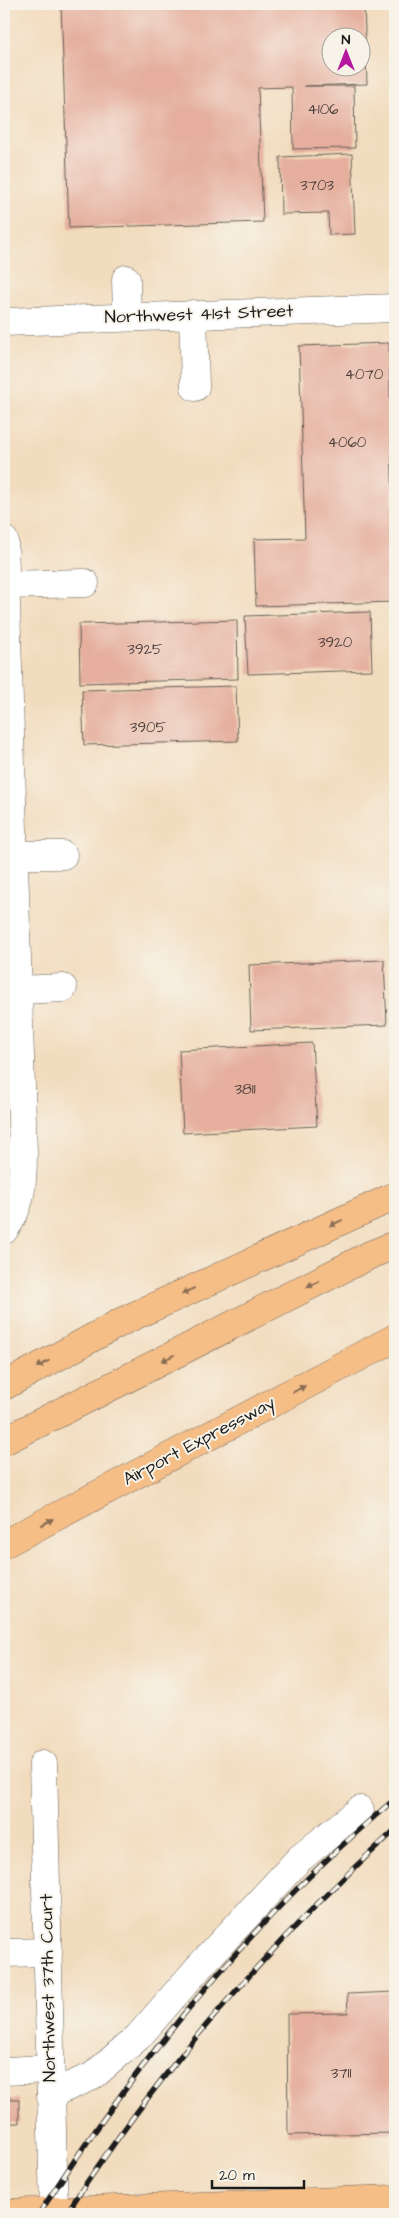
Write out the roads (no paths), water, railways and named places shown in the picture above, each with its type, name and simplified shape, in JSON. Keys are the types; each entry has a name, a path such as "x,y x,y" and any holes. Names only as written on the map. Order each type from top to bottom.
{"highway":[{"path":"4,1386 123,1321 388,1200"},
{"path":"4,1441 384,1250"},
{"name":"Airport Expressway","path":"4,1544 385,1343"},
{"path":"4,2212 395,2199"}],"street":[{"path":"126,279 127,317"},
{"name":"Northwest 41st Street","path":"4,322 395,308"},
{"path":"193,314 195,387"},
{"path":"4,540 9,855 23,1174 21,1194 6,1227"},
{"path":"6,585 84,583"},
{"path":"9,855 63,855"},
{"path":"13,978 63,988"},
{"name":"Northwest 37th Court","path":"42,1764 54,2211"},
{"path":"4,2071 51,2082 93,2076 138,2037 199,1967 298,1860 360,1810"},
{"path":"4,1953 48,1952"}],"railway":[{"path":"39,2214 116,2101 202,1993 247,1941 295,1891 395,1799"},
{"path":"66,2214 138,2110 218,2011 303,1918 395,1830"}]}
